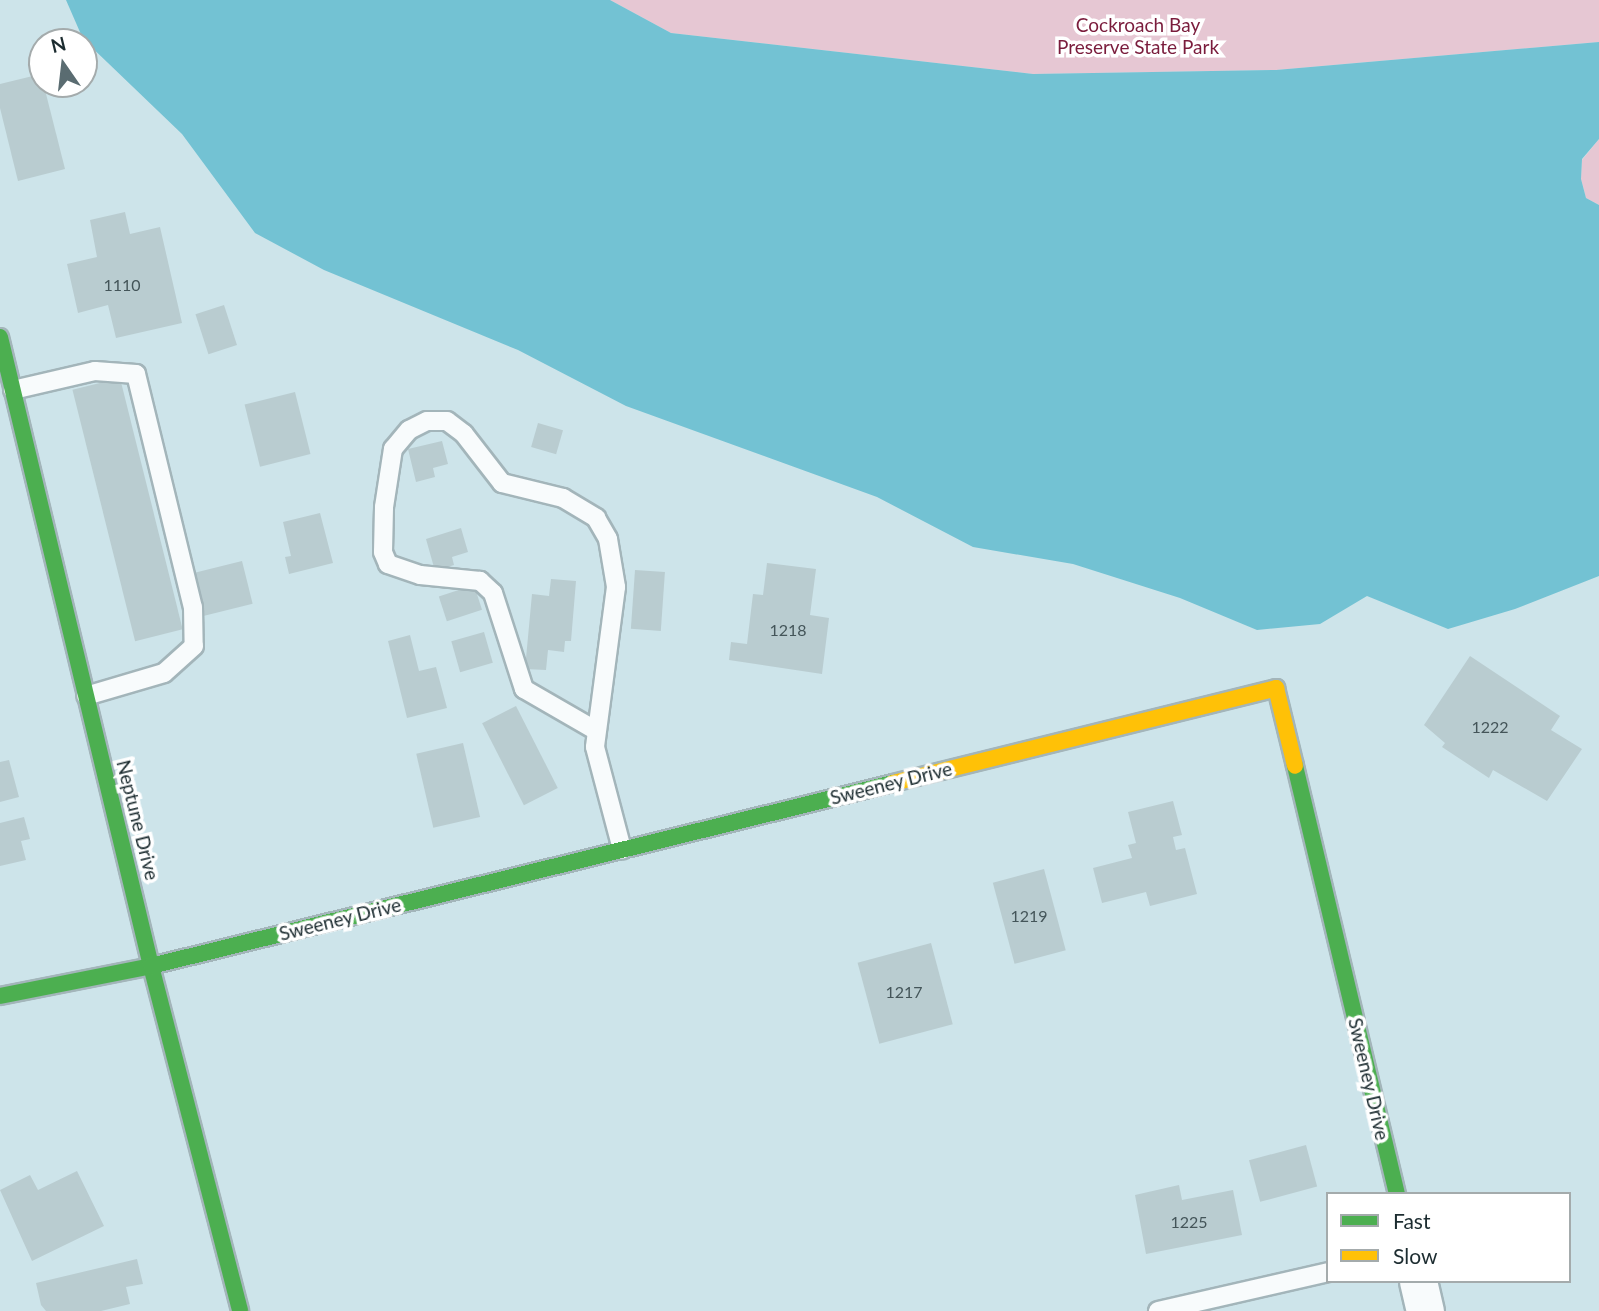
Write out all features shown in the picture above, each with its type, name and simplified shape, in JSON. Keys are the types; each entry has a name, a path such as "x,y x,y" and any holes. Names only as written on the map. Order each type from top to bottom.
{"street":[{"name":"Neptune Drive","path":"0,337 151,966 240,1311"},
{"name":"Sweeney Drive","path":"0,996 151,966 1276,688 1397,1192"},
{"path":"1418,1283 1425,1311"}],"lane":[{"path":"13,390 95,371 136,374 193,607 194,646 164,673 86,696"},
{"path":"595,730 524,689 493,593 480,581 420,575 388,564 383,552 387,484 393,449 410,430 428,421 447,421 464,434 502,483 563,498 596,518 608,539 616,587 595,730 595,747 622,849"},
{"path":"1158,1311 1326,1272"}],"green space":[{"name":"Cockroach Bay Preserve State Park","path":"610,0 1599,0 1599,42 1276,70 1033,74 671,33"},
{"path":"1599,139 1599,205 1586,198 1581,179 1582,160"}],"water":[{"path":"66,0 610,0 671,33 1033,74 1276,70 1599,42 1599,139 1582,159 1581,179 1586,198 1599,205 1599,576 1515,609 1448,629 1367,596 1320,624 1257,630 1180,598 1073,564 973,547 877,497 626,406 518,350 324,270 255,233 182,134 98,53 98,28 78,28"}],"building":[{"path":"28,77 28,98 47,98 65,169 18,181 0,108 0,84"},
{"path":"125,212 130,234 160,227 182,323 116,338 108,305 78,313 67,264 97,257 90,220"},
{"path":"224,305 237,345 208,354 195,314"},
{"path":"120,378 183,629 135,641 72,390"},
{"path":"295,392 310,454 260,467 245,405"},
{"path":"538,423 563,430 556,454 531,447"},
{"path":"442,441 448,464 433,468 435,477 416,482 408,449"},
{"path":"320,513 333,563 289,574 285,557 291,556 283,522"},
{"path":"461,528 468,552 452,557 454,565 435,571 426,539"},
{"path":"242,561 253,604 198,617 188,575"},
{"path":"767,563 816,569 810,615 829,618 822,674 729,660 731,642 747,644 753,594 763,595"},
{"path":"635,570 665,572 661,631 631,629"},
{"path":"551,579 576,581 571,641 565,641 564,652 548,650 546,670 525,669 532,594 549,596"},
{"path":"474,585 482,610 447,621 439,596"},
{"path":"484,632 493,663 460,672 451,641"},
{"path":"410,635 419,671 436,667 447,708 407,718 388,641"},
{"path":"1470,656 1560,716 1551,730 1582,749 1547,801 1493,770 1489,778 1442,747 1445,743 1424,725"},
{"path":"516,706 558,788 524,805 482,723"},
{"path":"463,743 480,817 433,828 416,754"},
{"path":"9,760 19,797 0,802 0,762"},
{"path":"1173,801 1182,835 1173,837 1176,850 1185,848 1197,894 1150,906 1146,892 1102,903 1093,868 1132,858 1128,845 1136,843 1128,812"},
{"path":"24,817 30,839 21,841 26,860 0,866 0,823"},
{"path":"1044,869 1066,950 1015,964 993,883"},
{"path":"931,943 953,1024 879,1044 858,963"},
{"path":"1306,1145 1317,1187 1260,1202 1249,1160"},
{"path":"77,1171 104,1226 32,1261 0,1190 30,1175 38,1190"},
{"path":"1179,1185 1182,1200 1233,1190 1242,1235 1146,1254 1135,1195"},
{"path":"137,1259 143,1284 126,1287 130,1304 101,1311 46,1311 41,1305 36,1283"}],"traffic: fast":[{"path":"0,337 151,966 240,1311"},
{"path":"1295,766 1397,1192"},
{"path":"0,996 151,966 893,783"}],"traffic: slow":[{"path":"893,783 1276,688 1295,766"}]}
